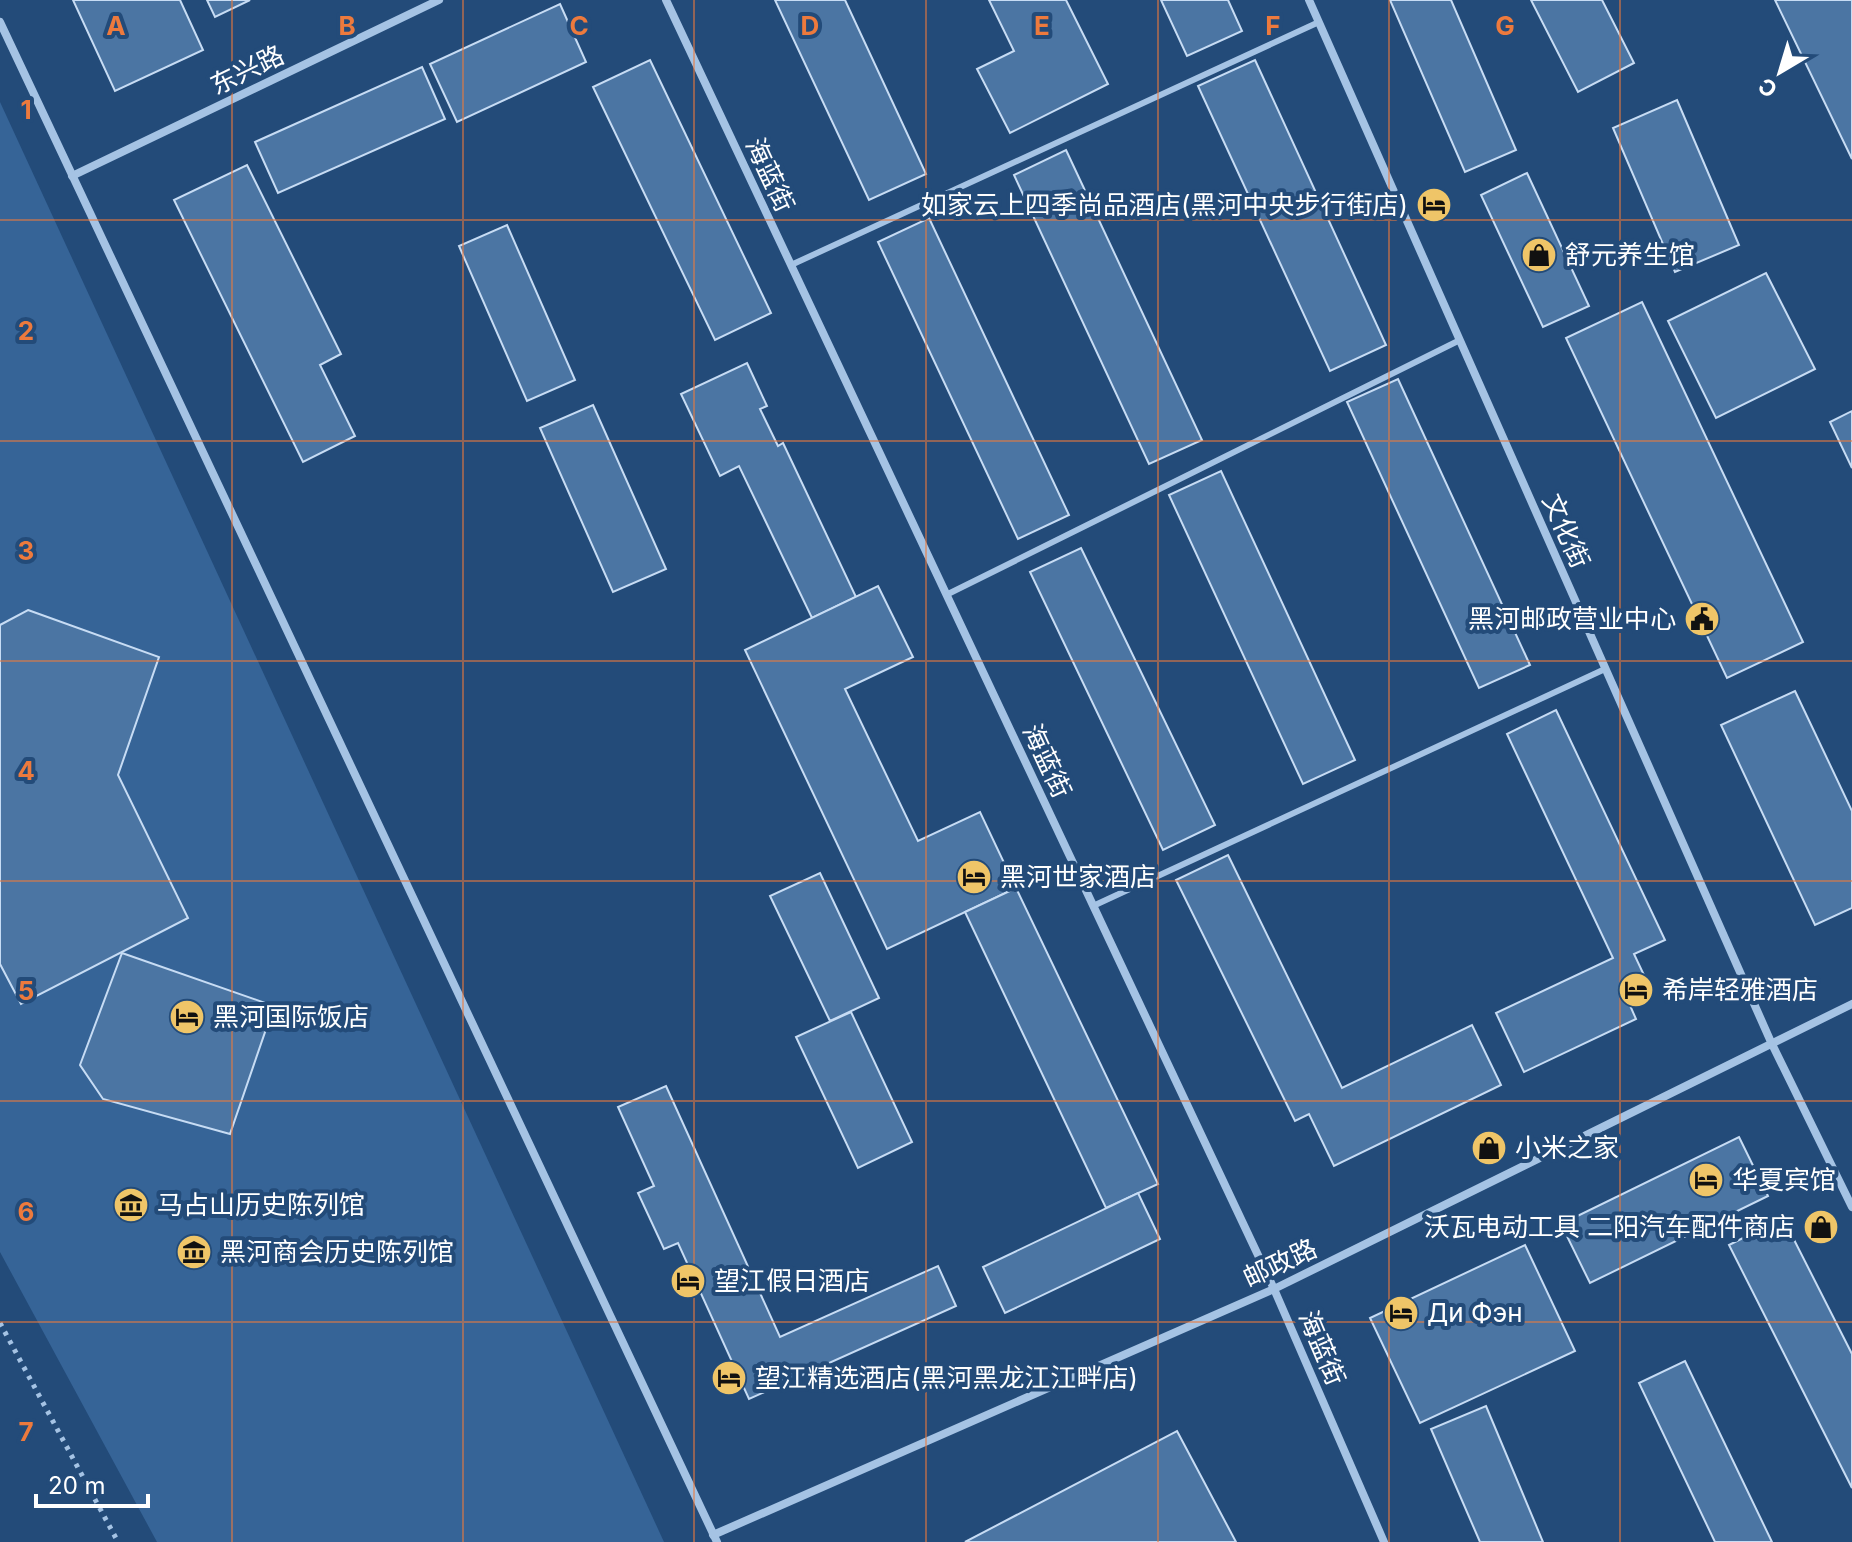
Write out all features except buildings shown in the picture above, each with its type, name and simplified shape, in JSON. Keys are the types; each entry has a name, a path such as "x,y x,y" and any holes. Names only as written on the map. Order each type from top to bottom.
{"street":[{"name":"东兴路","path":"72,176 439,0"},
{"name":"海蓝街","path":"666,0 1274,1289 1384,1542"},
{"name":"文化街","path":"1309,0 1771,1042 1852,1207"},
{"path":"0,22 715,1538"},
{"name":"邮政路","path":"715,1538 1274,1289 1852,1004"}],"lane":[{"path":"791,265 1319,22"},
{"path":"946,595 1460,340"},
{"path":"1093,906 1605,669"}],"path":[{"path":"0,1323 118,1542"}],"shaded area":[{"path":"0,102 664,1542 157,1542 0,1252"}],"place":[{"name":"如家云上四季尚品酒店(黑河中央步行街店)","path":"1434,205"},
{"name":"舒元养生馆","path":"1539,255"},
{"name":"黑河邮政营业中心","path":"1702,619"},
{"name":"黑河世家酒店","path":"974,877"},
{"name":"希岸轻雅酒店","path":"1636,990"},
{"name":"黑河国际饭店","path":"187,1017"},
{"name":"小米之家","path":"1489,1148"},
{"name":"华夏宾馆","path":"1706,1180"},
{"name":"马占山历史陈列馆","path":"131,1205"},
{"name":"沃瓦电动工具 二阳汽车配件商店","path":"1821,1227"},
{"name":"黑河商会历史陈列馆","path":"194,1252"},
{"name":"望江假日酒店","path":"688,1281"},
{"name":"Ди Фэн","path":"1401,1313"},
{"name":"望江精选酒店(黑河黑龙江江畔店)","path":"729,1378"}]}
